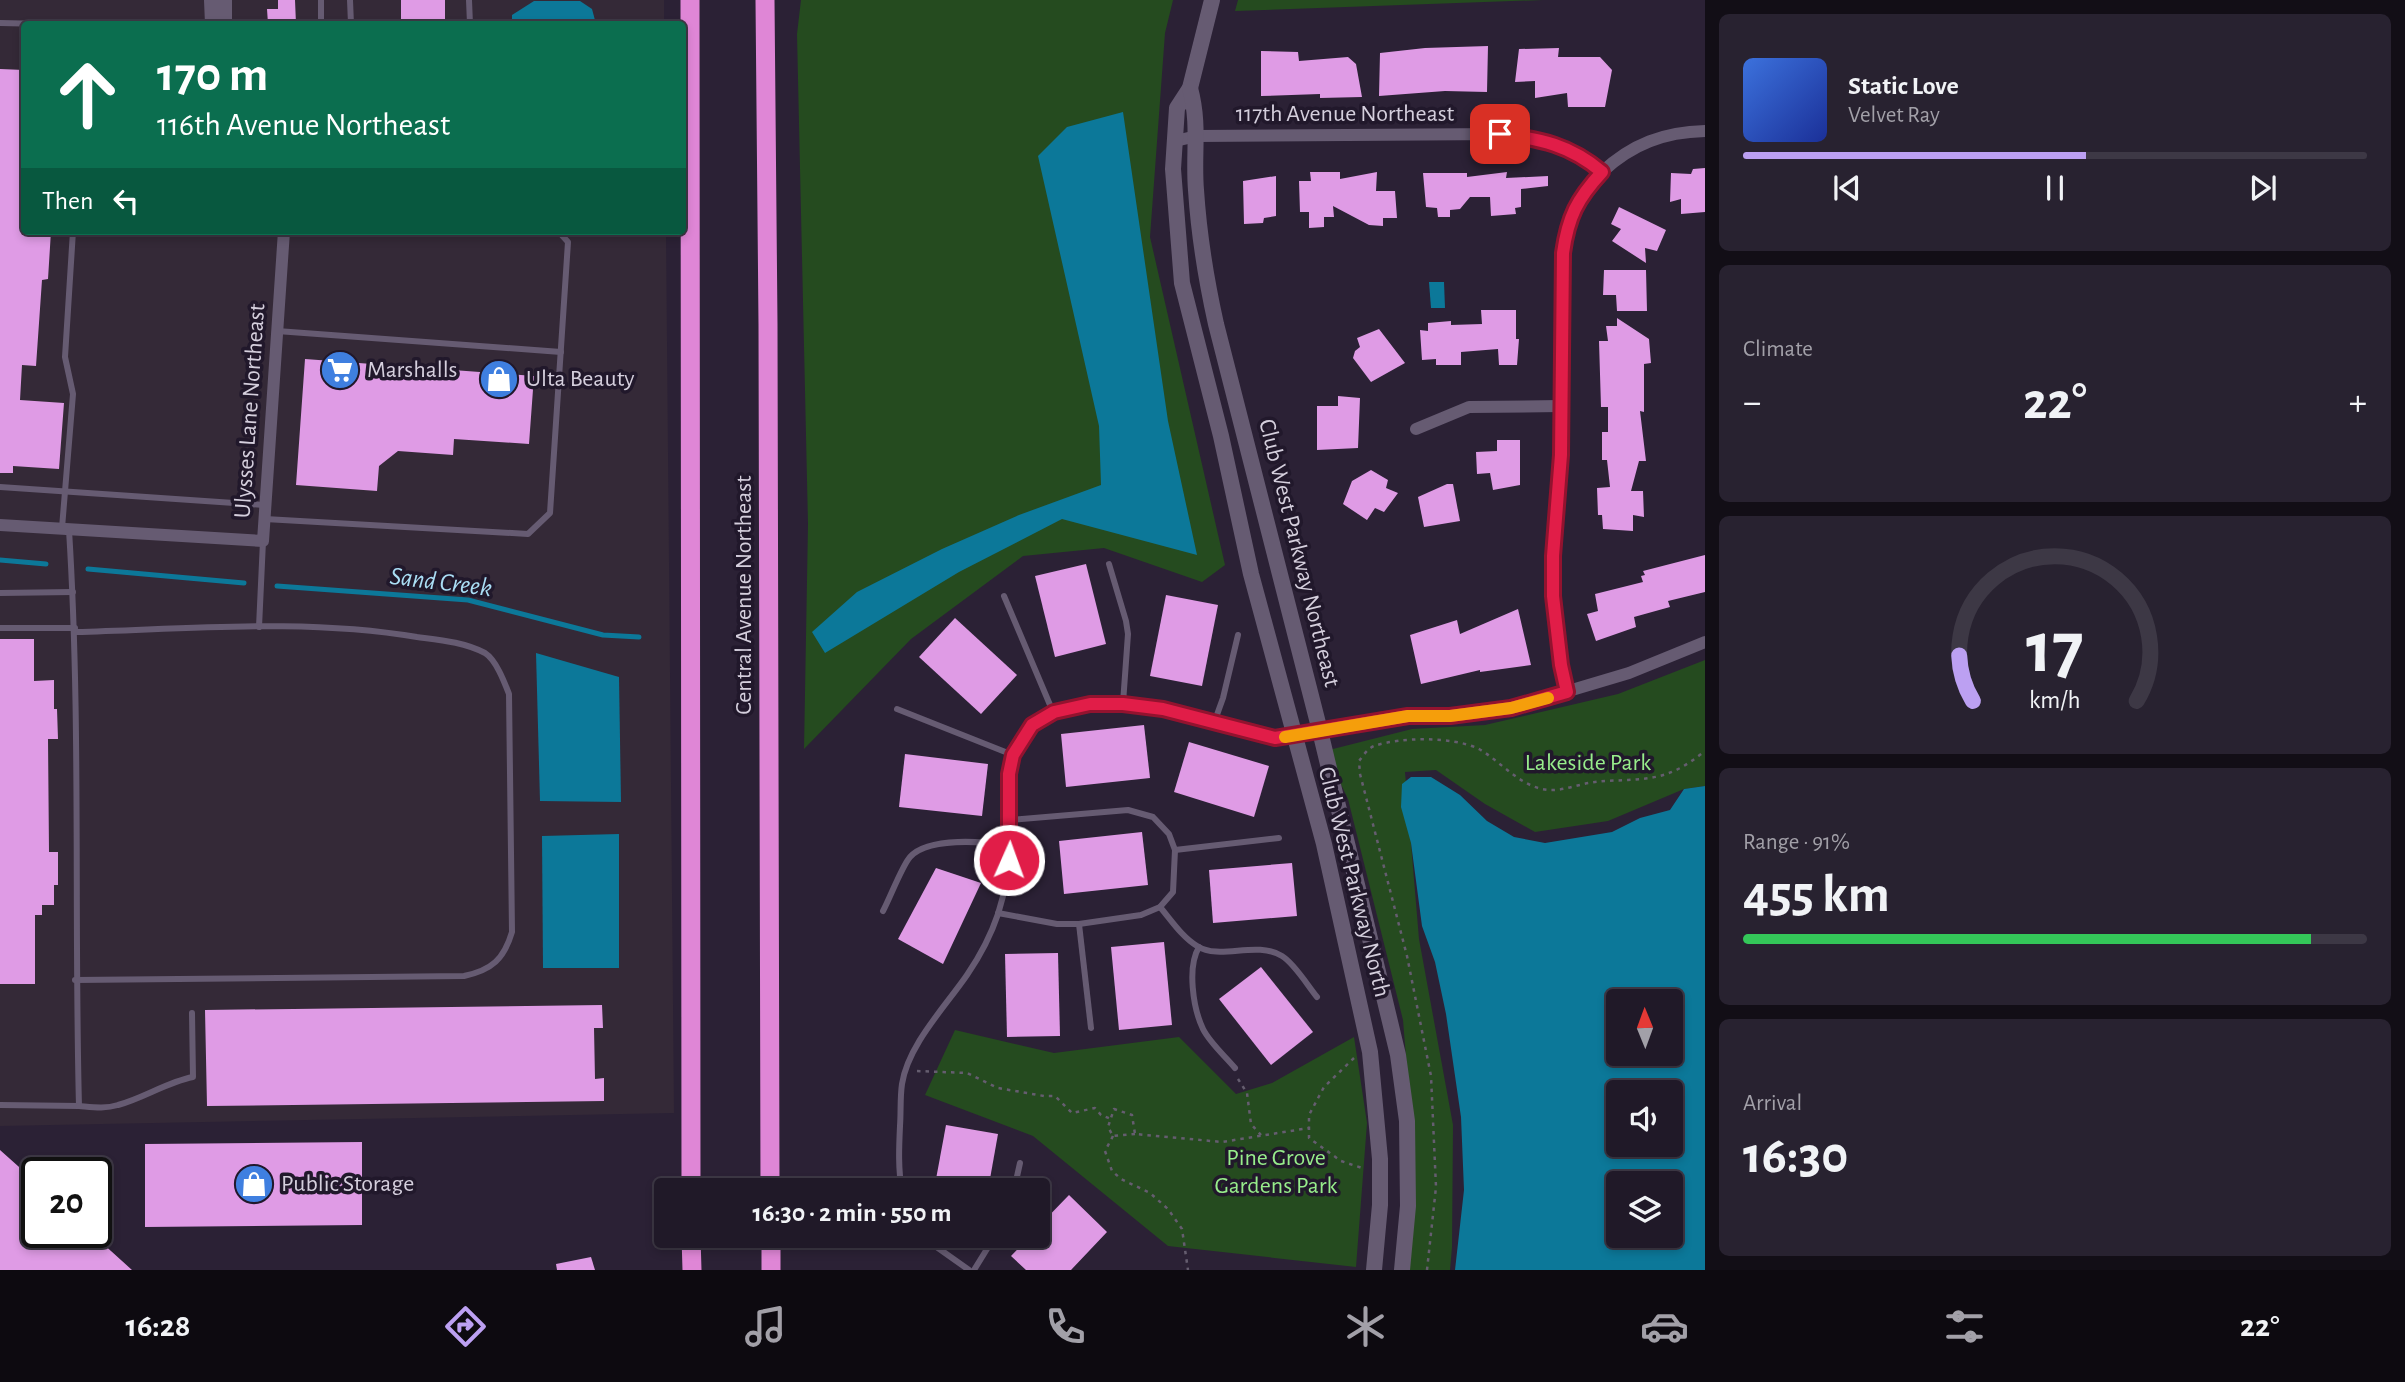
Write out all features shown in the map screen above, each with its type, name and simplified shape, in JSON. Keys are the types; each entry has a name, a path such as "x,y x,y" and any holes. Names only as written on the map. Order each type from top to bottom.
{"highway":[{"path":"690,0 691,1178"},
{"name":"Central Avenue Northeast","path":"765,0 770,1178"},
{"path":"691,1248 692,1270"},
{"path":"771,1248 771,1270"}],"street":[{"path":"212,0 212,21"},
{"path":"223,0 224,21"},
{"name":"Club West Parkway North","path":"1212,0 1190,88 1177,108 1174,192 1182,283 1221,436 1251,574 1324,844 1370,1052 1380,1159 1380,1205 1374,1270"},
{"name":"Club West Parkway Northeast","path":"1190,88 1196,109 1195,187 1201,258 1398,1055 1407,1121 1408,1206 1402,1270"},
{"path":"1567,692 1553,596 1553,556 1561,455 1563,253 1567,228 1574,208 1587,189 1618,157 1643,142 1667,134 1705,131"},
{"name":"117th Avenue Northeast","path":"1175,141 1197,136 1500,134 1533,138 1563,147 1584,157 1602,172"},
{"name":"Ulysses Lane Northeast","path":"0,525 263,541 284,235"},
{"path":"1416,429 1469,407 1560,406"},
{"path":"1294,736 1408,716 1450,716 1511,708 1629,673 1705,642"}],"lane":[{"path":"321,0 321,21"},
{"path":"350,0 351,21"},
{"path":"469,0 470,21"},
{"path":"0,23 21,23"},
{"path":"73,235 65,356 73,394 66,530 76,630 75,980 79,1106"},
{"path":"263,519 528,534 551,513 568,242 562,235"},
{"path":"277,331 561,352"},
{"path":"0,487 264,505"},
{"path":"259,627 263,541"},
{"path":"1109,564 1128,634 1123,704"},
{"path":"0,593 73,592"},
{"path":"1004,596 1054,712"},
{"path":"0,628 361,628 467,646 488,655 509,694 512,932 506,951 481,972 464,976 75,980"},
{"path":"1214,723 1237,635"},
{"path":"902,1178 902,1083 928,1028 968,974 984,947 998,913 1010,845 1009,774 1013,755 1032,725 1054,712 1090,704 1123,704 1163,709 1275,738 1294,736"},
{"path":"897,709 1013,755"},
{"path":"998,913 1057,924 1079,924 1141,915 1160,907 1173,892 1175,850 1169,834 1153,817 1128,810 1010,820"},
{"path":"1175,850 1279,838"},
{"path":"883,911 910,857 933,844 986,842 1010,845"},
{"path":"1160,907 1180,931 1199,947 1214,952 1248,948 1267,950 1284,957 1317,998"},
{"path":"1079,924 1091,1028"},
{"path":"1199,947 1193,957 1193,993 1203,1028 1235,1068"},
{"path":"0,1105 96,1108 118,1105 193,1077 192,1013"},
{"path":"1017,1178 1020,1163"},
{"path":"939,1248 972,1270 987,1248"}],"path":[{"path":"1427,1270 1436,1187 1431,1076 1407,956 1360,774 1359,761 1371,747 1383,744 1408,740 1455,741 1487,754 1526,783 1542,789 1559,790 1593,782 1639,779 1669,773 1705,751"},
{"path":"1357,1056 1325,1087 1309,1115 1309,1138 1341,1161 1365,1170"},
{"path":"1235,1068 1236,1076 1247,1093 1251,1124 1261,1135"},
{"path":"906,1070 967,1073 998,1088 1055,1096 1072,1113 1095,1108 1111,1119"},
{"path":"1113,1136 1108,1127 1114,1109 1132,1115 1135,1134"},
{"path":"1113,1136 1135,1134 1222,1142 1309,1128"},
{"path":"1113,1136 1105,1151 1112,1171 1121,1179 1150,1193 1168,1209 1182,1229 1188,1270"}],"shaded area":[{"path":"0,0 664,0 664,21 21,21 21,235 666,235 674,1113 0,1126"}],"green space":[{"path":"801,0 1173,0 1165,33 1150,237 1225,565 1202,582 1104,548 1023,556 911,639 804,749 808,524 797,34"},
{"path":"1238,0 1543,0 1235,11"},
{"name":"Lakeside Park","path":"1705,660 1705,786 1684,789 1608,821 1535,832 1485,804 1436,770 1405,772 1419,939 1453,1125 1450,1270 1406,1270 1415,1167 1403,1020 1348,799 1325,751 1412,729 1485,725 1618,694"},
{"name":"Pine Grove Gardens Park","path":"955,1030 1054,1053 1179,1037 1236,1094 1272,1083 1354,1037 1367,1123 1356,1267 1168,1246 1033,1136 925,1095"}],"water":[{"path":"534,1 580,1 592,9 595,21 512,21 512,15"},
{"path":"1123,112 1168,421 1197,555 1062,519 959,572 825,653 812,632 857,592 942,549 1019,515 1101,485 1099,426 1038,156 1067,127"},
{"path":"1429,282 1444,282 1445,308 1431,308"},
{"path":"536,653 619,677 621,802 540,801"},
{"path":"1411,777 1431,777 1460,795 1487,821 1514,837 1545,843 1612,832 1640,818 1670,810 1684,789 1705,786 1705,1270 1455,1270 1464,1190 1461,1117 1446,1014 1435,962 1422,926 1411,843 1401,807 1402,784"},
{"path":"619,834 619,968 543,968 542,836"}],"building":[{"path":"278,0 295,0 296,21 268,21 267,9 278,9"},
{"path":"401,0 445,0 445,21 401,21"},
{"path":"1488,46 1487,92 1445,91 1379,96 1380,53"},
{"path":"1559,48 1558,57 1600,57 1612,70 1605,107 1568,107 1567,93 1535,98 1535,81 1515,82 1519,49"},
{"path":"1261,51 1298,52 1299,61 1348,57 1356,64 1362,97 1320,98 1320,94 1261,96"},
{"path":"0,69 21,70 21,235 51,235 48,279 42,280 36,366 22,365 20,400 64,403 59,469 13,466 13,473 0,473"},
{"path":"1705,168 1705,212 1681,214 1681,199 1670,202 1671,173 1691,174 1693,169"},
{"path":"1310,172 1340,172 1340,179 1377,172 1376,191 1395,191 1397,218 1383,218 1383,226 1369,225 1333,206 1334,217 1324,217 1324,227 1309,228 1309,212 1300,212 1299,181 1311,181"},
{"path":"1507,172 1506,178 1548,176 1548,186 1521,189 1521,207 1515,208 1516,214 1491,216 1490,197 1470,197 1460,209 1450,210 1450,217 1438,217 1437,208 1426,207 1423,173 1467,173 1467,177"},
{"path":"1276,176 1276,216 1264,218 1263,223 1244,224 1243,181"},
{"path":"1619,207 1666,230 1657,251 1645,248 1646,263 1612,241 1621,229 1611,224"},
{"path":"1604,270 1646,270 1647,311 1617,311 1616,295 1603,295"},
{"path":"1481,310 1516,310 1516,339 1519,339 1517,365 1499,365 1498,349 1461,352 1461,365 1436,365 1436,359 1422,360 1420,330 1428,331 1428,323 1451,321 1451,325 1482,324"},
{"path":"1617,318 1649,339 1651,363 1644,364 1644,412 1640,411 1646,461 1639,461 1631,491 1643,491 1644,517 1633,515 1633,531 1603,529 1602,515 1598,515 1597,488 1610,487 1607,460 1602,460 1602,432 1608,432 1608,407 1601,407 1599,341 1608,341 1606,326 1617,326"},
{"path":"1379,329 1405,363 1371,382 1353,358 1360,347 1357,338"},
{"path":"305,359 534,376 529,444 454,439 453,455 398,451 379,466 377,491 296,485"},
{"path":"1338,396 1360,398 1358,448 1317,450 1317,406 1338,406"},
{"path":"1497,440 1520,440 1520,485 1493,490 1490,473 1477,474 1476,452 1497,451"},
{"path":"1371,470 1388,480 1386,488 1398,493 1384,512 1375,508 1367,520 1343,504 1352,481"},
{"path":"1453,484 1460,521 1424,527 1418,497"},
{"path":"1705,555 1705,592 1668,601 1670,607 1634,617 1636,627 1596,641 1587,614 1598,611 1595,594 1643,582 1643,571"},
{"path":"1086,564 1106,644 1055,657 1035,576"},
{"path":"1166,595 1218,605 1202,686 1150,676"},
{"path":"1518,609 1531,665 1480,670 1421,684 1410,635 1457,620 1460,634"},
{"path":"955,618 1017,675 981,714 919,657"},
{"path":"0,639 34,639 34,681 54,680 54,709 57,709 58,739 48,739 49,852 58,852 58,885 54,885 54,905 42,905 42,915 35,915 35,984 0,984"},
{"path":"1144,725 1150,778 1066,787 1061,734"},
{"path":"1189,742 1269,766 1254,817 1174,792"},
{"path":"905,754 988,764 982,816 899,807"},
{"path":"1142,832 1148,885 1064,894 1059,841"},
{"path":"1292,863 1297,916 1213,923 1209,870"},
{"path":"936,868 981,883 943,964 898,939"},
{"path":"1164,942 1172,1025 1119,1030 1111,947"},
{"path":"1058,953 1060,1036 1007,1037 1005,954"},
{"path":"1261,967 1313,1032 1271,1065 1219,999"},
{"path":"602,1005 603,1028 594,1028 595,1079 604,1078 604,1101 207,1106 205,1010"},
{"path":"946,1125 998,1134 990,1178 936,1178"},
{"name":"Public Storage","path":"362,1142 362,1225 145,1227 145,1144"},
{"path":"0,1150 21,1169 21,1248 108,1248 132,1270 0,1270"},
{"path":"1069,1195 1107,1232 1071,1270 1026,1270 1011,1256 1019,1248 1050,1248 1050,1215"},
{"path":"591,1257 595,1270 557,1270 556,1264"}],"waterway":[{"name":"Sand Creek","path":"0,560 46,564"},
{"name":"Sand Creek","path":"88,569 244,583"},
{"name":"Sand Creek","path":"277,586 468,600 603,635 639,637"}],"slow traffic":[{"path":"1285,737 1408,716 1450,716 1511,708 1548,698"}],"place":[{"name":"Marshalls","path":"340,370"},
{"name":"Ulta Beauty","path":"499,379"},
{"name":"Public Storage","path":"254,1184"}],"route":[{"path":"1009,860 1009,774 1013,755 1032,725 1054,712 1090,704 1123,704 1163,709 1275,738 1408,716 1450,716 1511,708 1567,692 1553,596 1553,556 1561,455 1563,253 1574,208 1602,172 1584,157 1563,147 1533,138 1500,134"}]}
